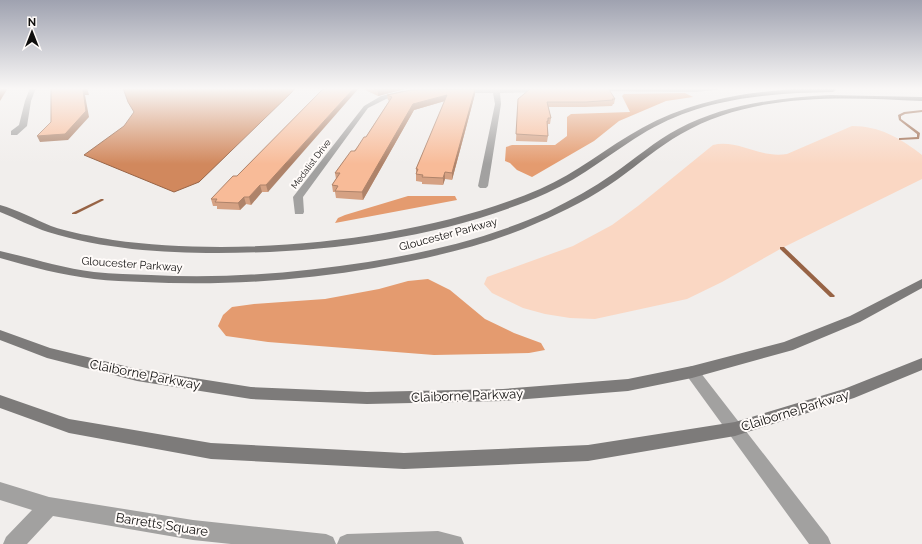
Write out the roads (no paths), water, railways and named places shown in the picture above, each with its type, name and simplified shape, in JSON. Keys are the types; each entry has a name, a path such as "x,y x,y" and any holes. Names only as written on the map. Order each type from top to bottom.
{"main road":[{"name":"Gloucester Parkway","path":"0,208 20,218 60,232 108,242 153,247 250,249 301,246 367,239 439,224 513,203 567,179 652,125 677,113"},
{"name":"Gloucester Parkway","path":"0,254 85,274 165,280 240,280 290,276 353,268 424,256 487,238 549,215 604,185 682,129 722,113"},
{"name":"Claiborne Parkway","path":"0,335 47,353 137,375 251,393 367,398 503,395 628,385 692,372 788,346 855,320 922,283"},
{"name":"Claiborne Parkway","path":"0,400 69,426 211,451 404,461 588,453 735,429 848,394 922,364"}],"street":[{"path":"14,134 23,126 26,113"},
{"name":"Medalist Drive","path":"299,212 298,197 361,113"},
{"path":"483,186 496,113"},
{"path":"692,372 821,544"},
{"name":"Barretts Square","path":"0,491 49,506 193,530 326,544"},
{"path":"13,544 49,506"},
{"path":"347,544 438,542 454,544"}],"waterway":[{"path":"900,139 918,138 919,134 900,119 899,116 903,113"},
{"path":"74,213 102,200"},
{"path":"782,248 832,296"}]}
